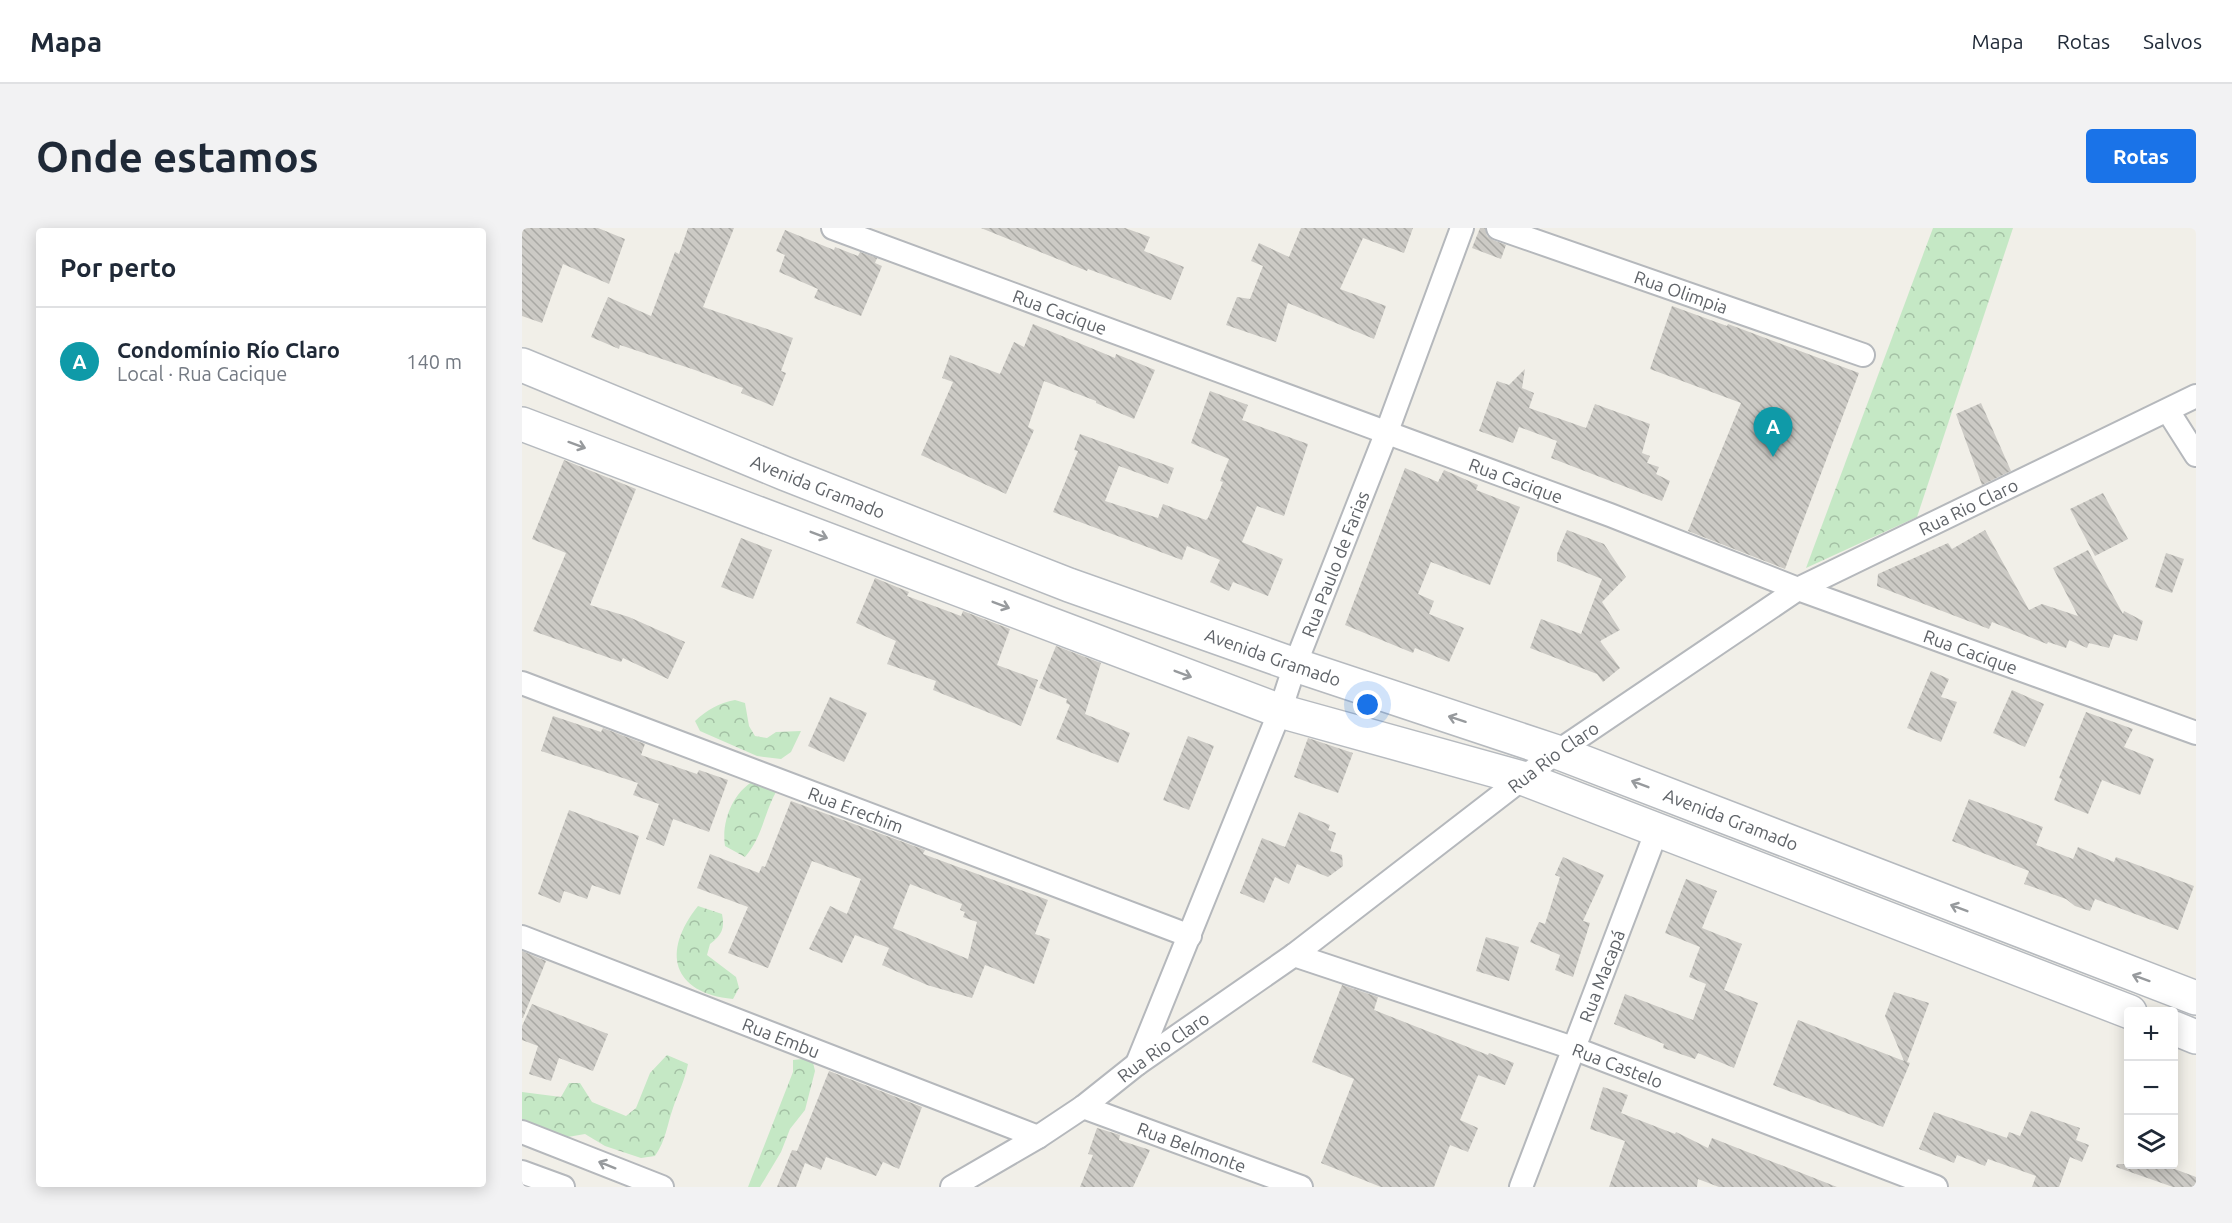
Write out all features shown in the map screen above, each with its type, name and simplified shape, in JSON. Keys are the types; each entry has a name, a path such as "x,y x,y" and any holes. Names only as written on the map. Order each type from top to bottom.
{"street":[{"name":"Rua Cacique","path":"833,228 1610,515 1798,589 2196,733"},
{"name":"Rua Paulo de Farias","path":"1137,1064 1280,711 1294,665 1386,434 1462,228"},
{"name":"Rua Olimpia","path":"1498,228 1863,355"},
{"name":"Avenida Gramado","path":"522,365 786,474 1070,585 1294,665 1557,752 2196,998"},
{"name":"Rua Rio Claro","path":"952,1187 1038,1137 1083,1107 1137,1064 1294,955 1557,752 1798,589 2196,396"},
{"path":"2168,411 2196,455"},
{"name":"Avenida Gramado","path":"522,424 1280,711 1522,778 2124,1009"},
{"path":"774,518 786,474"},
{"path":"1058,627 1070,585"},
{"name":"Rua Erechim","path":"522,683 1190,936"},
{"name":"Rua Macapá","path":"1521,1187 1657,830"},
{"name":"Rua Embu","path":"522,937 1038,1137"},
{"name":"Rua Castelo","path":"1294,955 1573,1048 1936,1187"},
{"path":"2178,1030 2196,1037"},
{"name":"Rua Belmonte","path":"1083,1107 1301,1187"},
{"path":"522,1132 662,1187"},
{"path":"522,1172 563,1187"}],"green space":[{"path":"1933,228 2013,228 1917,517 1806,568"},
{"path":"735,700 745,703 749,726 755,736 767,738 776,732 801,731 791,752 781,759 757,756 700,731 695,721 714,708"},
{"path":"759,778 769,782 776,792 756,841 745,857 725,846 725,826 736,797 750,783"},
{"path":"698,906 722,914 722,931 710,944 707,955 736,977 739,988 733,999 712,995 697,988 685,979 679,968 677,954 679,939 686,923"},
{"path":"667,1055 688,1064 664,1138 655,1156 641,1158 605,1146 585,1134 562,1138 522,1135 522,1092 561,1097 569,1083 580,1083 592,1102 626,1116 636,1108 650,1073"},
{"path":"812,1058 815,1071 805,1110 790,1129 781,1152 760,1187 748,1187 793,1072 793,1060"}],"building":[{"path":"522,228 598,228 625,239 609,284 563,264 542,323 522,316"},
{"path":"688,228 734,228 703,307 793,338 781,371 786,373 773,406 741,393 743,388 620,345 619,349 591,337 608,297 651,316 675,252 679,254"},
{"path":"981,228 1125,228 1150,237 1144,251 1184,267 1171,300 1088,269 1087,271"},
{"path":"1301,228 1413,228 1404,253 1363,238 1340,289 1386,306 1374,339 1288,303 1276,342 1226,325 1237,297 1250,299 1263,266 1251,261 1259,243 1289,257"},
{"path":"1480,228 1485,228 1487,236 1493,240 1506,245 1501,259 1472,248"},
{"path":"785,230 834,250 835,247 858,256 860,252 877,258 875,263 882,266 861,316 814,298 818,289 779,272 785,255 776,251"},
{"path":"1672,306 1727,326 1728,324 1859,373 1785,569 1688,531 1741,403 1650,369"},
{"path":"1033,324 1115,358 1116,354 1155,370 1134,419 1096,403 1096,401 1044,381 1028,427 1034,430 1006,494 921,455 953,382 942,378 950,355 1000,374 1014,342 1024,347"},
{"path":"1525,369 1522,388 1534,393 1529,408 1586,428 1595,404 1650,424 1642,453 1650,456 1647,463 1659,467 1656,474 1670,481 1662,501 1551,458 1557,441 1519,427 1513,443 1479,431 1497,381 1509,385"},
{"path":"1210,391 1248,405 1242,420 1308,444 1284,516 1257,506 1242,542 1283,559 1268,596 1233,582 1229,591 1210,582 1220,560 1187,546 1182,560 1053,512 1078,451 1074,450 1080,434 1174,468 1168,484 1119,466 1105,501 1158,518 1163,504 1206,520 1223,482 1220,481 1229,459 1191,443"},
{"path":"1981,403 2011,471 1982,485 1956,414"},
{"path":"564,460 636,489 590,605 629,617 685,642 668,679 623,658 621,662 533,631 566,553 532,539"},
{"path":"1405,468 1438,482 1444,470 1478,485 1476,490 1520,507 1490,585 1431,562 1418,594 1434,601 1429,614 1464,628 1449,662 1415,648 1413,653 1345,625"},
{"path":"2103,493 2128,539 2095,556 2070,509"},
{"path":"1567,530 1604,544 1626,577 1602,602 1620,630 1600,641 1620,668 1603,682 1597,674 1530,648 1541,619 1581,634 1602,579 1557,561 1557,554"},
{"path":"1985,530 2029,610 2042,604 2078,616 2053,568 2088,550 2123,614 2124,611 2143,621 2137,641 2114,634 2109,648 2089,643 2087,648 2069,640 2066,648 2048,642 2047,644 1992,622 1989,629 1877,586 1878,574 1948,543 1952,549"},
{"path":"741,538 772,550 753,599 721,587"},
{"path":"2166,553 2184,559 2172,593 2155,587"},
{"path":"875,578 909,592 907,596 961,616 963,611 1010,629 997,665 1038,680 1021,726 933,690 936,681 887,664 896,641 856,623"},
{"path":"1056,646 1101,663 1085,714 1130,733 1118,763 1056,739 1070,705 1066,703 1067,699 1039,688"},
{"path":"1931,671 1949,679 1941,697 1957,702 1941,742 1907,728"},
{"path":"2012,690 2044,704 2025,747 1993,733"},
{"path":"830,697 867,713 844,762 808,746"},
{"path":"2086,712 2133,729 2124,747 2154,759 2140,795 2102,780 2088,814 2054,800 2062,779 2059,778"},
{"path":"553,716 601,732 603,728 645,744 641,755 697,774 699,770 728,780 709,832 673,819 664,846 646,839 659,804 633,795 638,783 541,751"},
{"path":"1188,736 1214,746 1189,810 1163,800"},
{"path":"1308,738 1353,753 1338,793 1294,777"},
{"path":"1969,799 2043,827 2036,845 2073,859 2078,847 2114,862 2116,857 2194,886 2178,930 2095,899 2090,911 2075,906 2066,899 2024,884 2029,871 1952,841"},
{"path":"791,801 925,850 923,854 1048,900 1035,934 1050,939 1034,984 985,965 972,998 927,985 882,965 889,948 855,935 842,963 809,949 830,906 847,914 861,879 812,861 768,968 728,953 748,907 697,888 710,854 759,873 762,866 765,867","holes":["910,884 962,904 960,910 965,912 963,917 977,922 968,959 893,928"]},
{"path":"569,810 639,836 620,895 592,885 587,899 564,891 560,903 538,894"},
{"path":"1299,812 1330,825 1328,830 1336,833 1330,851 1342,855 1343,866 1328,877 1297,864 1289,884 1275,877 1264,903 1240,893 1262,838 1285,847"},
{"path":"1563,857 1604,875 1583,921 1590,923 1573,977 1555,970 1560,955 1530,942 1539,922 1545,924 1560,877 1555,875"},
{"path":"1686,879 1717,891 1702,928 1742,944 1724,990 1758,1003 1734,1068 1698,1053 1695,1059 1663,1048 1664,1044 1614,1024 1625,994 1693,1020 1706,984 1689,977 1700,947 1665,933"},
{"path":"1486,937 1519,947 1509,981 1476,971"},
{"path":"522,951 546,961 523,1018 522,1018"},
{"path":"1342,985 1378,997 1374,1010 1514,1063 1505,1085 1478,1075 1460,1120 1478,1128 1468,1152 1450,1145 1434,1187 1381,1187 1321,1163 1354,1079 1312,1062"},
{"path":"1894,992 1929,1003 1907,1062 1910,1063 1883,1127 1773,1085 1798,1020 1904,1061 1885,1016"},
{"path":"532,1004 608,1034 593,1071 559,1058 551,1081 529,1074 538,1046 522,1040 522,1026"},
{"path":"829,1071 922,1107 899,1169 883,1162 876,1176 826,1157 821,1170 805,1163 796,1187 777,1187 792,1150 797,1151"},
{"path":"1603,1087 1628,1095 1621,1113 1675,1134 1676,1132 1708,1148 1712,1138 1837,1187 1719,1187 1698,1179 1697,1187 1609,1187 1625,1141 1590,1129"},
{"path":"2031,1111 2080,1128 2076,1140 2089,1145 2082,1162 2070,1157 2059,1187 2032,1187 2036,1176 1988,1159 1985,1166 1957,1155 1954,1163 1919,1149 1934,1112 2007,1138 2009,1132 2020,1136"},
{"path":"1097,1128 1120,1135 1119,1140 1150,1150 1133,1187 1080,1187 1093,1155 1088,1154"},
{"path":"2117,1164 2124,1164 2124,1169 2174,1169 2196,1177 2196,1187 2173,1187 2116,1167"}],"place":[{"name":"Condomínio Río Claro","path":"1773,457"}]}
